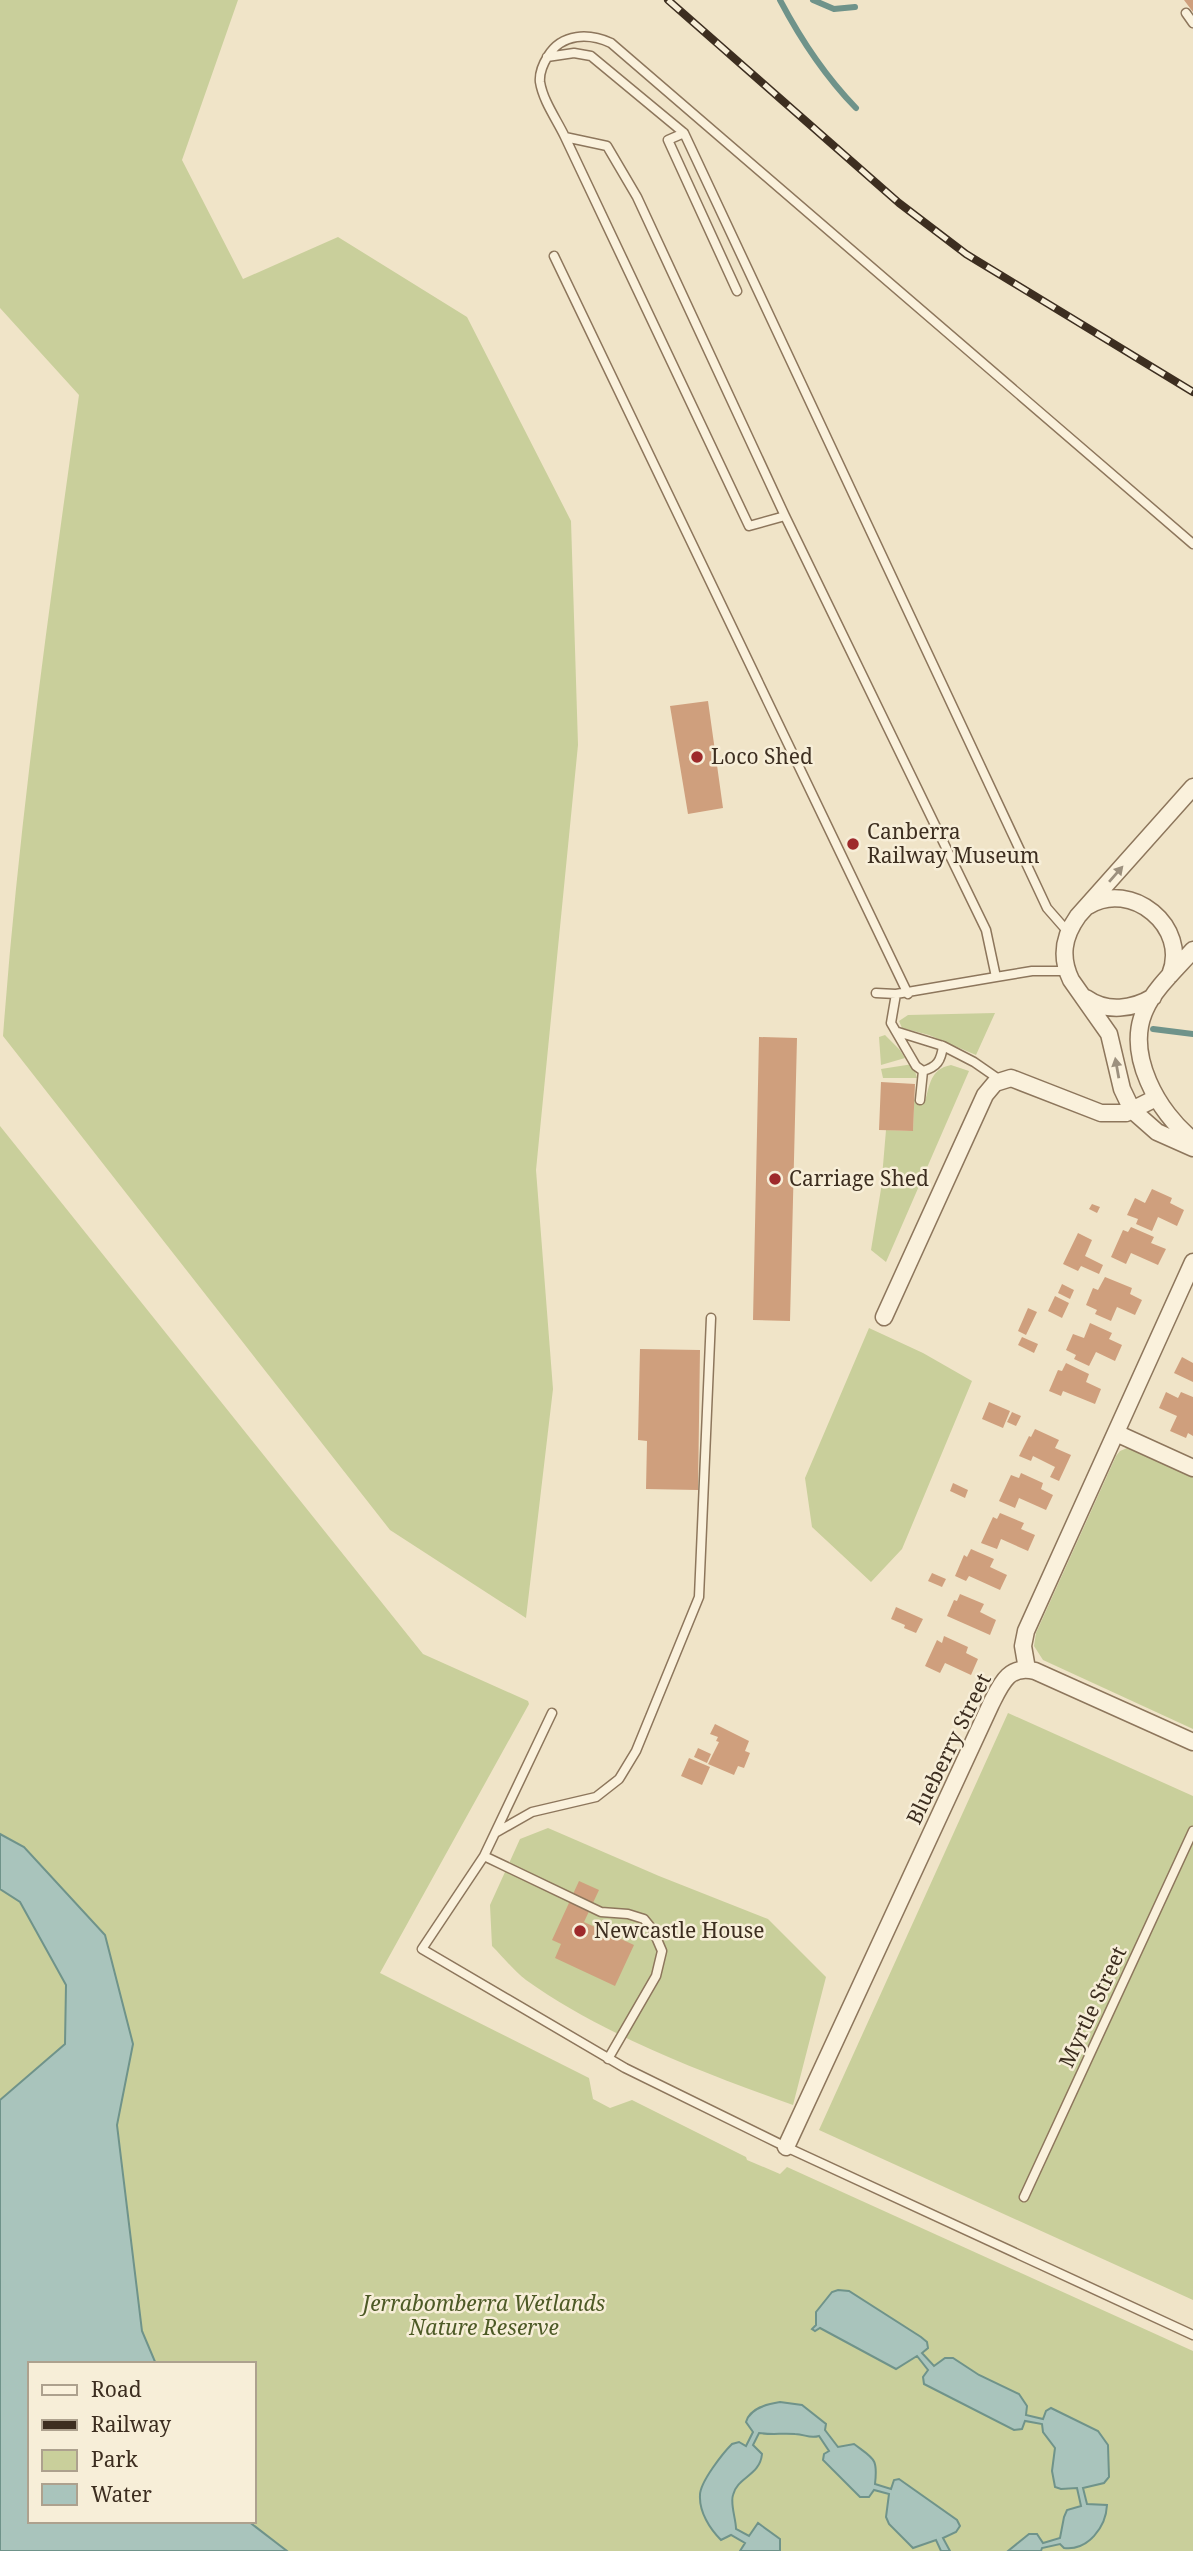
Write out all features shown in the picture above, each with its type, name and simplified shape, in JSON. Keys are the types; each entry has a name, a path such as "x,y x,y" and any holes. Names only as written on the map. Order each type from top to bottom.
{"street":[{"path":"1193,787 1083,910 1068,932 1064,952 1067,971 1110,1034 1122,1089 1132,1110 1157,1132 1193,1148"},
{"path":"1083,910 1100,901 1116,899 1132,901 1150,909 1166,928 1172,945 1173,962 1166,981"},
{"path":"1193,950 1153,997 1143,1015 1140,1035 1143,1066 1156,1098 1170,1118 1193,1140"},
{"path":"1079,991 1093,1003 1115,1008 1131,1007 1153,997"},
{"path":"884,1317 988,1090 1000,1080 1017,1079 1092,1111 1112,1114 1132,1110 1156,1098"},
{"path":"1193,1262 1024,1635 1023,1646 1027,1669 1040,1672 1193,1742"},
{"path":"1116,1433 1193,1468"},
{"name":"Blueberry Street","path":"786,2147 1001,1684 1013,1672 1027,1669"}],"lane":[{"path":"1186,13 1193,23"},
{"path":"785,516 749,526 541,85 540,73 556,45 574,37 591,36 611,43 1193,544"},
{"path":"547,57 574,54 591,56 684,133 1047,908 1068,932"},
{"path":"684,133 668,140 737,291"},
{"path":"565,137 607,146 637,197 785,516 986,930 996,977"},
{"path":"554,256 908,994"},
{"path":"876,993 908,994 1032,971 1067,971"},
{"path":"896,994 891,1023 916,1066 923,1071"},
{"path":"898,1032 943,1046 974,1062 1000,1080"},
{"path":"923,1071 934,1068 940,1060 943,1046"},
{"path":"920,1100 923,1071"},
{"path":"495,1833 532,1812 596,1797 619,1779 636,1751 699,1597 711,1318"},
{"path":"552,1713 484,1856 422,1950 608,2059 786,2147 1193,2335"},
{"name":"Myrtle Street","path":"1024,2197 1193,1831"},
{"path":"484,1856 601,1912 628,1914 644,1919 653,1930 662,1951 656,1976 608,2059"}],"green space":[{"path":"0,0 238,0 182,160 243,279 338,237 467,317 571,521 578,745 536,1170 553,1389 526,1618 390,1530 3,1036 26,795 79,395 0,308"},
{"path":"995,1013 976,1055 929,1035 902,1028 899,1021 908,1015"},
{"path":"885,1035 905,1058 881,1065 879,1037"},
{"path":"913,1064 917,1078 883,1078 881,1069"},
{"path":"951,1065 969,1071 886,1262 871,1250 881,1189 886,1130 913,1131 914,1100 925,1101 935,1074"},
{"name":"Jerrabomberra Wetlands Nature Reserve","path":"0,1126 423,1654 528,1701 529,1704 380,1973 589,2078 593,2099 610,2108 632,2100 746,2157 747,2160 780,2174 787,2167 1193,2351 1193,2551 0,2551"},
{"path":"869,1328 923,1353 972,1381 902,1549 871,1582 812,1527 805,1478"},
{"path":"1127,1448 1193,1477 1193,1729 1043,1660 1034,1646 1036,1633 1116,1456"},
{"path":"1008,1713 1193,1796 1193,2300 819,2130"},
{"path":"548,1828 768,1919 826,1977 793,2105 690,2066 587,2018 526,1980 492,1946 490,1905 520,1839"}],"water":[{"path":"0,1834 24,1847 105,1935 133,2044 117,2125 142,2331 155,2362 28,2362 28,2523 251,2523 287,2551 0,2551 0,2100 65,2044 66,1985 20,1902 0,1889"},
{"path":"849,2291 921,2337 927,2342 928,2348 922,2353 934,2366 945,2358 953,2358 979,2375 1019,2394 1027,2406 1026,2415 1043,2419 1046,2411 1051,2408 1098,2431 1108,2445 1109,2477 1104,2483 1083,2488 1087,2504 1107,2505 1103,2521 1094,2536 1081,2546 1073,2548 1064,2548 1060,2544 1042,2548 1041,2551 1008,2551 1029,2534 1037,2534 1043,2543 1060,2538 1067,2510 1081,2506 1077,2488 1055,2487 1052,2471 1055,2448 1043,2432 1042,2424 1025,2421 1022,2429 1014,2430 924,2384 923,2377 928,2370 917,2356 896,2369 820,2328 815,2331 812,2329 816,2325 816,2312 832,2292"},
{"path":"780,2402 802,2405 826,2424 825,2430 838,2447 854,2444 870,2456 876,2469 875,2484 891,2489 894,2480 899,2479 957,2520 960,2526 956,2532 943,2538 950,2551 941,2551 936,2540 913,2548 889,2524 886,2517 889,2494 874,2490 869,2497 860,2497 823,2460 824,2454 829,2451 819,2436 798,2434 759,2433 753,2445 762,2454 760,2461 753,2472 735,2489 732,2499 736,2529 749,2536 758,2523 780,2539 780,2551 740,2551 745,2543 731,2535 721,2540 703,2514 701,2489 732,2444 739,2442 746,2446 753,2432 746,2422 751,2413"}],"building":[{"path":"1184,0 1193,0 1193,12"},
{"name":"Loco Shed","path":"708,701 723,808 688,814 670,706"},
{"name":"Carriage Shed","path":"759,1037 797,1038 790,1321 753,1320"},
{"path":"881,1082 915,1084 913,1131 879,1130"},
{"path":"1152,1189 1172,1198 1170,1203 1184,1210 1177,1226 1158,1217 1152,1231 1136,1224 1138,1219 1127,1215 1135,1198 1145,1203"},
{"path":"1092,1204 1100,1207 1097,1213 1089,1209"},
{"path":"1131,1227 1154,1237 1151,1243 1166,1249 1158,1265 1131,1253 1126,1264 1111,1257 1123,1230 1128,1232"},
{"path":"1078,1233 1092,1240 1085,1256 1103,1265 1099,1274 1081,1266 1078,1271 1063,1264"},
{"path":"1105,1277 1132,1288 1130,1294 1142,1300 1135,1315 1117,1307 1111,1321 1095,1314 1097,1310 1086,1305 1093,1288 1098,1290"},
{"path":"1062,1284 1074,1290 1070,1299 1058,1293"},
{"path":"1055,1296 1069,1303 1062,1318 1048,1311"},
{"path":"1028,1308 1037,1312 1026,1335 1018,1331"},
{"path":"1090,1323 1112,1333 1109,1339 1122,1345 1115,1361 1096,1352 1089,1366 1074,1359 1076,1355 1066,1350 1073,1334 1084,1338"},
{"path":"1022,1337 1038,1344 1034,1353 1018,1345"},
{"path":"640,1349 700,1350 698,1490 646,1489 647,1441 638,1440"},
{"path":"1182,1357 1193,1363 1193,1382 1174,1373"},
{"path":"1066,1363 1089,1374 1086,1382 1101,1389 1095,1404 1063,1391 1061,1396 1049,1391 1058,1370 1062,1371"},
{"path":"1166,1392 1178,1398 1181,1392 1193,1397 1193,1436 1188,1433 1186,1438 1170,1431 1177,1416 1159,1408"},
{"path":"989,1402 1010,1411 1003,1428 982,1419"},
{"path":"1012,1412 1021,1416 1016,1426 1007,1422"},
{"path":"1035,1429 1059,1440 1055,1448 1071,1455 1059,1481 1050,1477 1055,1467 1033,1456 1031,1461 1019,1456"},
{"path":"1021,1473 1043,1483 1041,1489 1053,1495 1046,1510 1019,1498 1015,1508 999,1501 1011,1475 1019,1478"},
{"path":"953,1483 968,1490 965,1498 950,1491"},
{"path":"1000,1513 1024,1523 1021,1529 1035,1535 1028,1551 1001,1539 997,1549 981,1543 993,1517 997,1519"},
{"path":"971,1549 994,1559 990,1567 1007,1575 1000,1590 969,1576 966,1581 955,1576 964,1555 967,1557"},
{"path":"932,1573 946,1579 942,1587 928,1581"},
{"path":"960,1594 984,1604 980,1612 996,1620 990,1635 947,1616 954,1600 957,1601"},
{"path":"896,1607 923,1619 916,1633 891,1619"},
{"path":"944,1636 968,1647 966,1653 978,1659 971,1675 945,1663 940,1673 925,1666 937,1640 942,1643"},
{"path":"715,1724 749,1741 745,1751 750,1753 744,1768 738,1766 734,1775 708,1764 719,1742 716,1741 718,1737 710,1734"},
{"path":"698,1748 711,1754 707,1763 694,1757"},
{"path":"689,1758 710,1767 702,1785 681,1776"},
{"name":"Newcastle House","path":"579,1881 599,1890 584,1922 634,1945 615,1986 555,1958 561,1944 552,1940"}],"waterway":[{"path":"780,0 814,57 856,108"},
{"path":"813,0 834,9 855,7"},
{"path":"1153,1029 1193,1034"}],"railway":[{"path":"668,0 899,203 966,254 1193,392"}],"place":[{"name":"Loco Shed","path":"697,757"},
{"name":"Canberra Railway Museum","path":"853,844"},
{"name":"Carriage Shed","path":"775,1179"},
{"name":"Newcastle House","path":"580,1931"}]}
